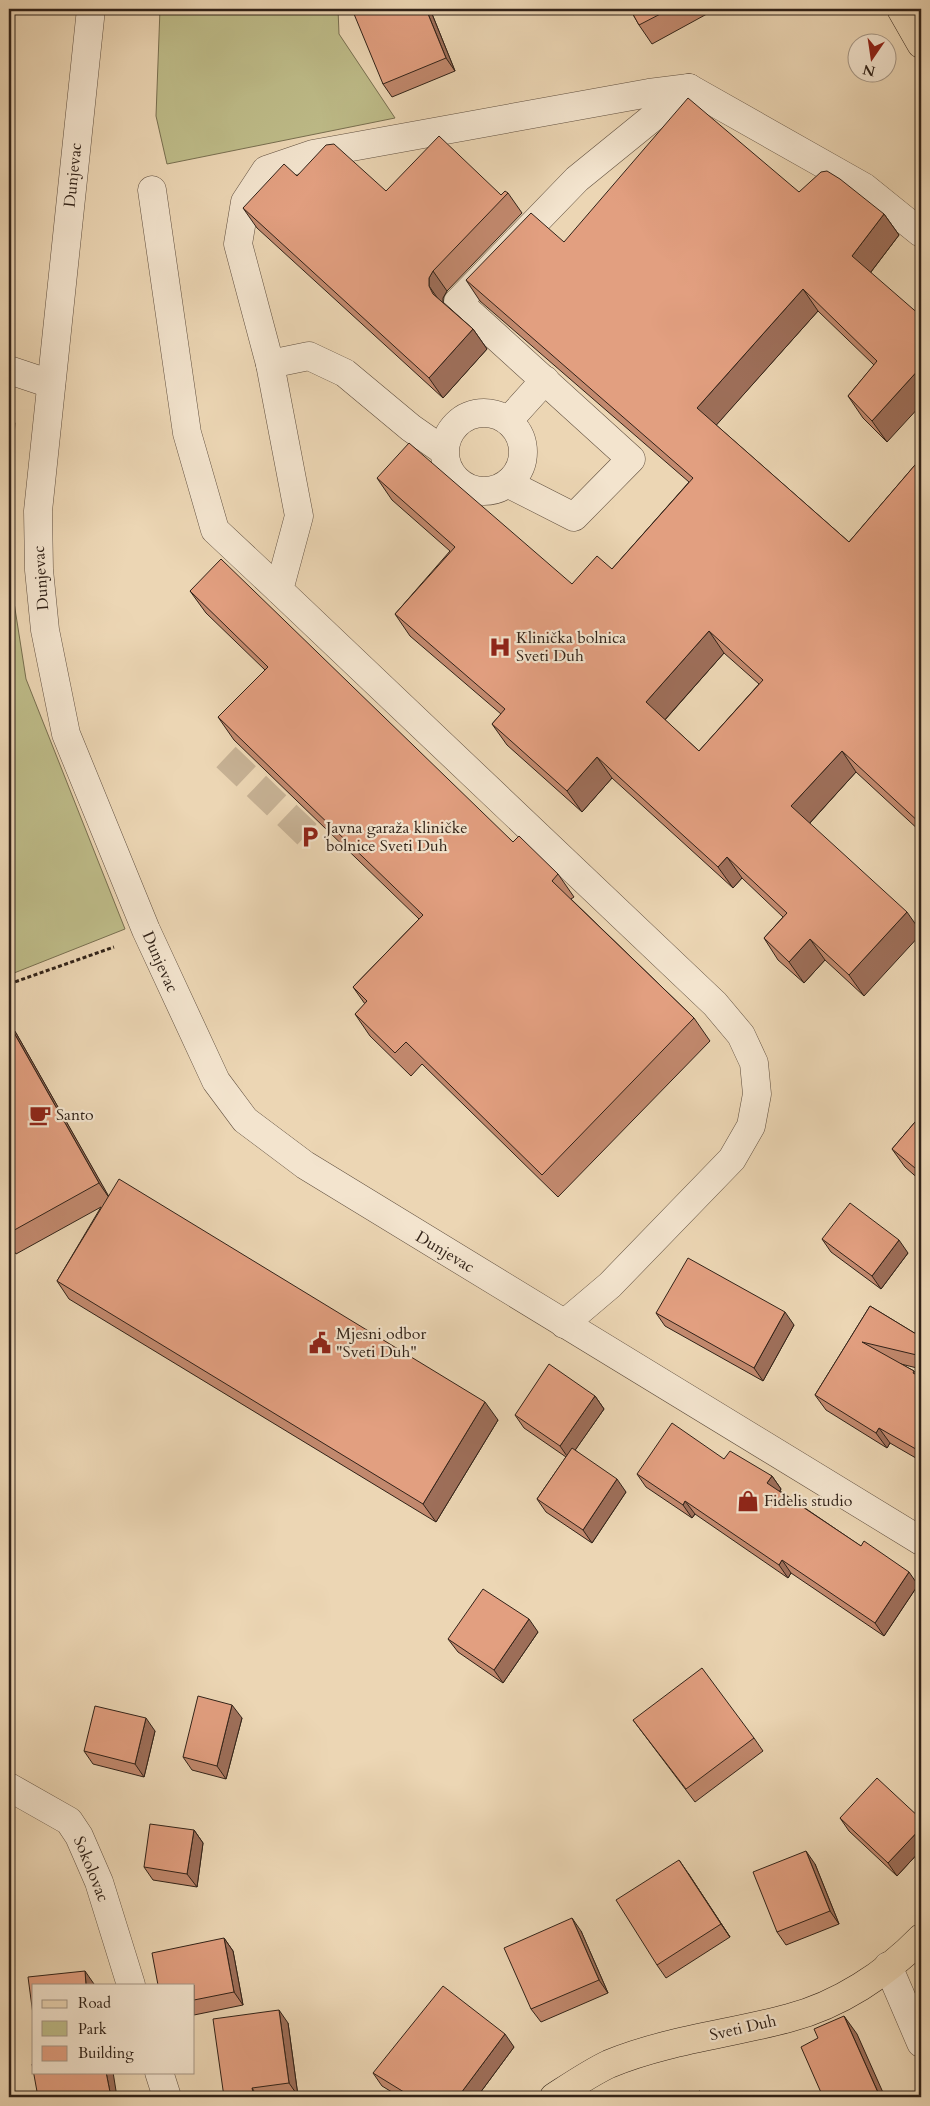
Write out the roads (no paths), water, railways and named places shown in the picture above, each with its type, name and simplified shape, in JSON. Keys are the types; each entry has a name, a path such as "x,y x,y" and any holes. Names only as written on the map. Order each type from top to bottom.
{"main road":[{"path":"901,9 921,44"},
{"name":"Sveti Duh","path":"554,2097 608,2065 644,2052 791,2017 837,2000 864,1984 921,1938"}],"street":[{"name":"Dunjevac","path":"91,9 38,511 39,570 45,630 66,734 146,930 216,1081 244,1120 296,1159 921,1541"},
{"path":"509,484 574,517 631,459 458,302 577,179 689,88"},
{"path":"279,590 299,516 270,364 238,244 245,202 266,170 313,154 649,93 689,88 864,187 921,233"},
{"path":"152,190 187,433 215,530 715,1004 741,1035 754,1063 757,1094 751,1126 732,1159 610,1285 564,1324"},
{"path":"270,364 309,356 345,373 411,428 444,451"},
{"path":"9,370 51,384"},
{"path":"508,421 545,380"},
{"path":"478,413 492,413 508,421 518,431 523,444 524,458 519,471 509,484 496,490 483,492 469,489 457,482 449,471 444,451 450,432 465,418 478,413"},
{"name":"Sokolovac","path":"9,1787 69,1821 79,1836 99,1882 132,1984"},
{"path":"888,1966 921,2043"},
{"path":"160,2074 167,2097"}],"tunnel":[{"path":"226,757 310,837"}],"place":[{"name":"Klinička bolnica Sveti Duh","path":"500,647"},
{"name":"Javna garaža kliničke bolnice Sveti Duh","path":"310,837"},
{"name":"Santo","path":"40,1115"},
{"name":"Mjesni odbor \"Sveti Duh\"","path":"320,1343"},
{"name":"Fidelis studio","path":"748,1501"}]}
